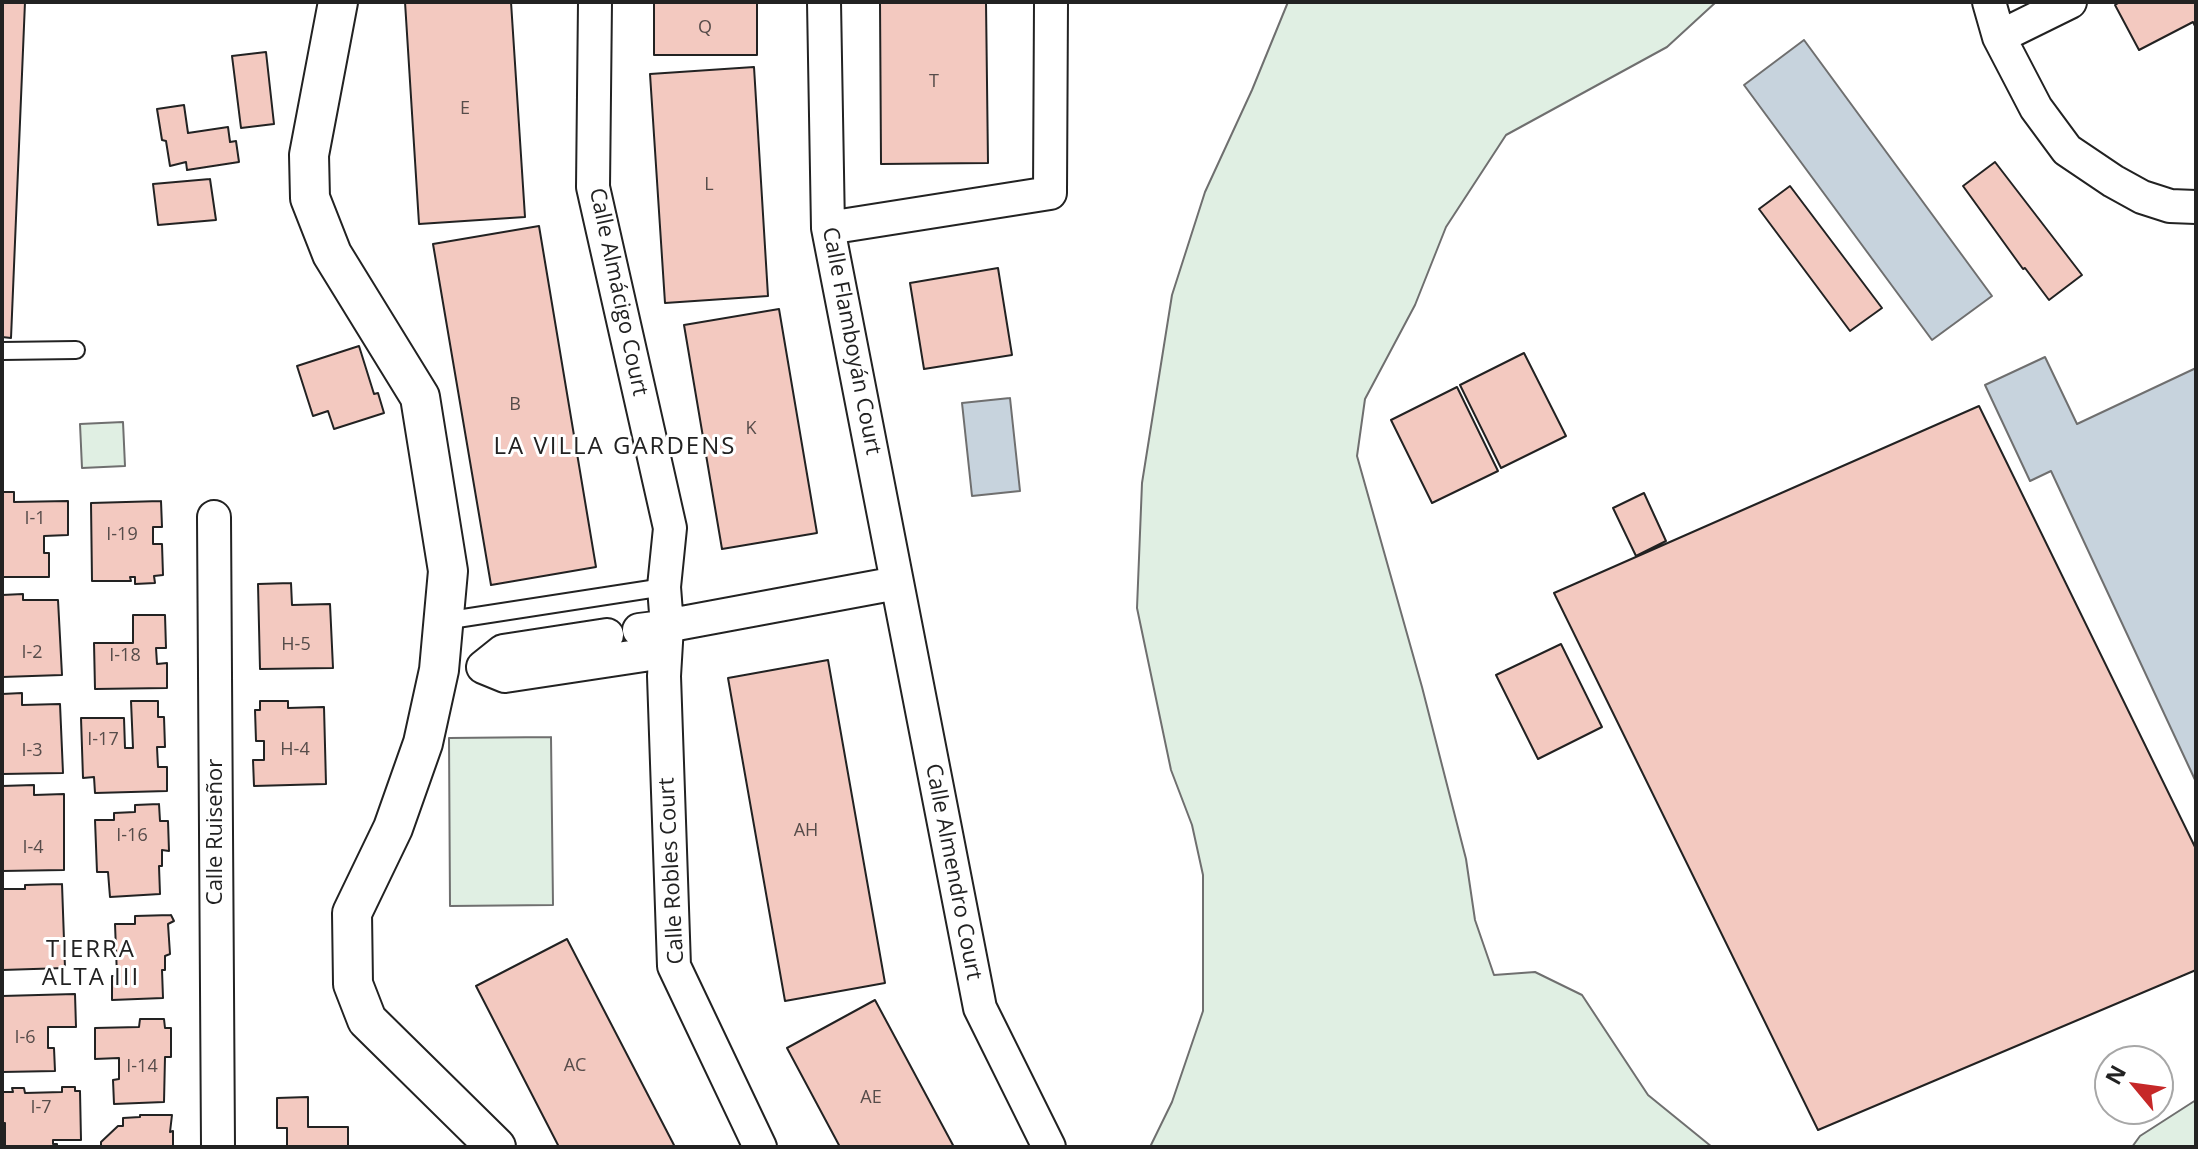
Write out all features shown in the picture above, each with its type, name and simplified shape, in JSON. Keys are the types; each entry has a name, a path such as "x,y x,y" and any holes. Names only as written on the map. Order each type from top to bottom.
{"street":[{"path":"338,2 309,155 310,198 332,254 420,397 448,571 439,670 423,743 393,828 352,913 353,984 367,1020 496,1147"},
{"name":"Calle Almácigo Court","path":"595,2 593,187 670,528 664,587 654,628"},
{"name":"Calle Flamboyán Court","path":"824,2 828,228 897,583"},
{"path":"828,228 1050,193 1051,2"},
{"path":"1989,2 1999,37 2036,108 2067,150 2142,197 2170,206 2196,207"},
{"path":"1999,37 2070,2"},
{"name":"Calle Ruiseñor","path":"214,517 218,1147"},
{"path":"439,670 483,667 505,676 644,655 654,628 897,583"},
{"name":"Calle Almendro Court","path":"897,583 980,1008 1049,1147"},
{"name":"Calle Robles Court","path":"654,628 664,676 674,966 760,1147"},
{"path":"483,667 503,651 607,635"}],"lane":[{"path":"2,351 76,350"},
{"path":"443,621 664,587"}],"green space":[{"path":"1288,2 1716,2 1667,47 1506,135 1446,227 1415,305 1365,399 1357,456 1422,687 1466,859 1475,920 1494,975 1535,972 1582,995 1648,1095 1712,1147 1150,1147 1172,1102 1203,1011 1203,875 1192,825 1171,770 1137,608 1142,483 1172,295 1205,192"},
{"path":"123,422 125,466 82,468 80,424"},
{"path":"551,737 553,905 450,906 449,738"},
{"path":"2196,1100 2196,1147 2132,1147 2140,1136 2157,1125 2174,1125 2174,1114"}],"shaded area":[{"path":"1804,40 1992,296 1932,340 1744,85"},
{"path":"2045,357 2077,424 2196,368 2196,782 2051,471 2030,481 1985,385"},
{"path":"1010,398 1020,491 972,496 962,403"}],"building":[{"path":"2,2 25,2 11,338 2,337"},
{"path":"405,2 511,2 525,217 419,224"},
{"path":"654,2 757,2 757,55 654,55"},
{"path":"880,2 986,2 988,163 881,164"},
{"path":"2120,2 2196,2 2196,28 2193,22 2139,50 2115,5"},
{"path":"266,52 274,124 241,128 232,56"},
{"path":"754,67 768,296 665,303 650,74"},
{"path":"184,105 188,133 228,127 230,142 236,141 239,162 187,170 186,162 170,166 157,109"},
{"path":"1995,162 2082,275 2049,300 1963,186"},
{"path":"210,179 216,220 158,225 153,184"},
{"path":"1790,186 1882,308 1850,331 1759,209"},
{"path":"539,226 596,567 491,585 433,244"},
{"path":"998,268 1012,355 924,369 910,283"},
{"path":"779,309 817,533 722,549 684,325"},
{"path":"359,346 374,394 378,393 384,413 334,429 328,411 313,416 297,366"},
{"path":"1524,353 1566,436 1501,468 1460,385"},
{"path":"1457,387 1498,471 1432,503 1391,420"},
{"path":"1979,406 2196,849 2196,970 1818,1130 1554,593"},
{"path":"2,492 14,492 14,502 68,501 68,535 44,536 44,553 49,553 49,577 2,577"},
{"path":"1644,493 1666,541 1636,556 1613,508"},
{"path":"161,501 162,527 153,527 153,544 162,544 163,575 154,576 155,583 135,584 135,577 130,577 131,581 92,581 91,503"},
{"path":"291,583 292,605 330,604 333,668 260,669 258,584"},
{"path":"23,594 23,600 58,600 62,675 2,677 2,595"},
{"path":"133,615 165,615 166,648 156,648 157,664 167,663 167,688 95,689 94,643 133,643"},
{"path":"1561,644 1602,727 1538,759 1496,675"},
{"path":"828,660 885,983 785,1001 728,678"},
{"path":"22,693 22,705 60,704 63,773 2,774 2,694"},
{"path":"131,701 158,701 158,717 164,717 165,747 157,747 158,767 167,767 167,791 95,793 94,777 83,778 81,718 124,718 125,748 133,748"},
{"path":"260,701 288,701 288,708 324,707 326,784 254,786 253,760 264,760 264,741 256,741 255,710 260,710"},
{"path":"34,785 34,795 64,794 64,870 2,871 2,786"},
{"path":"159,804 160,821 168,821 169,851 162,850 160,894 110,897 108,872 97,872 95,820 114,820 114,813 135,812 135,805"},
{"path":"62,884 65,968 2,970 2,889"},
{"path":"171,915 174,921 168,924 170,954 165,956 165,970 162,970 163,998 112,1000 112,976 117,976 115,924 135,924 135,916"},
{"path":"567,939 675,1147 559,1147 476,986"},
{"path":"75,994 76,1027 48,1027 48,1048 54,1048 55,1071 2,1072 2,996"},
{"path":"875,1000 954,1147 840,1147 787,1048"},
{"path":"140,1019 164,1019 165,1028 171,1028 171,1057 165,1057 164,1102 114,1104 113,1080 119,1079 119,1058 95,1059 95,1028 139,1027"},
{"path":"62,1087 75,1087 75,1091 80,1091 81,1140 53,1140 57,1147 5,1147 2,1092 24,1088 25,1093 62,1092"},
{"path":"308,1097 308,1127 348,1127 348,1147 276,1147 287,1146 287,1128 277,1128 277,1098"},
{"path":"172,1115 170,1132 173,1131 173,1147 101,1147 101,1142 118,1126 123,1126 123,1118"}],"district":[{"name":"LA VILLA GARDENS","path":"615,447"},
{"name":"TIERRA ALTA III","path":"91,964"}]}
